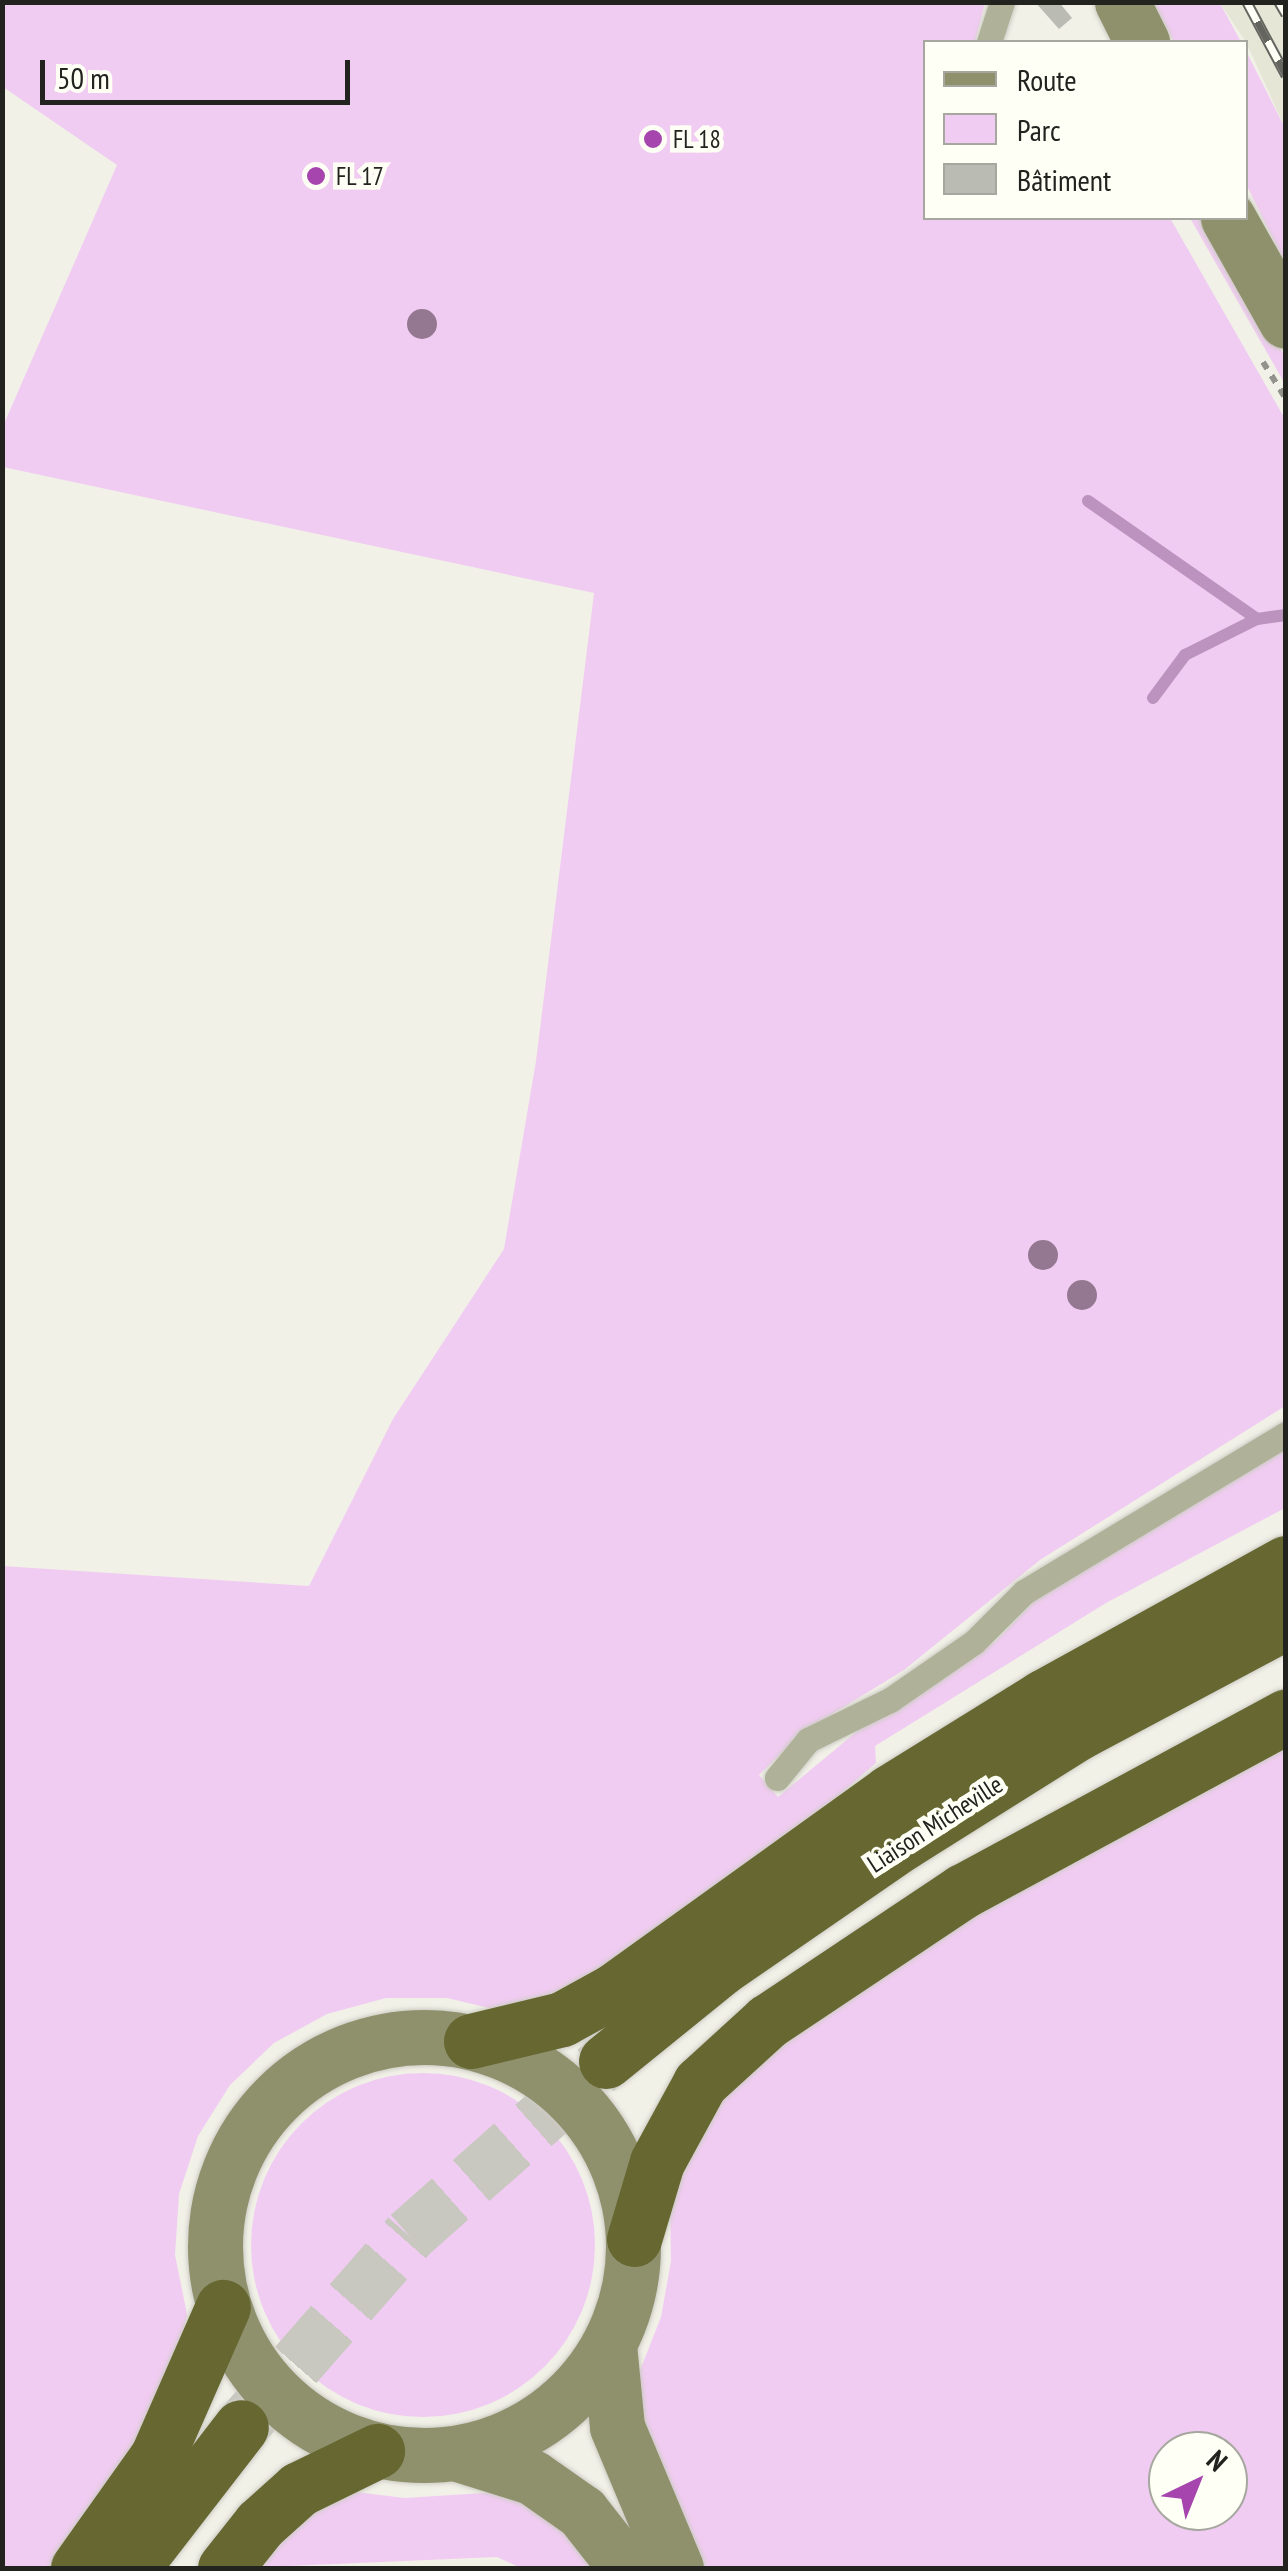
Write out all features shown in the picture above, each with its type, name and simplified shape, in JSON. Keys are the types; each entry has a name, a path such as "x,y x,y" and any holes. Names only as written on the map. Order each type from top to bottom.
{"highway":[{"path":"470,2041 562,2020 613,1991 890,1792 1042,1697 1286,1563"},
{"name":"Liaison Micheville","path":"1286,1622 1080,1732 902,1843 722,1968 616,2071 918,1868 1102,1756 1286,1664"},
{"path":"634,2239 656,2162 700,2083 768,2021 963,1891 1286,1716"},
{"path":"78,2568 157,2456 222,2307"},
{"path":"132,2568 253,2437 172,2568"},
{"path":"225,2568 260,2524 299,2489 377,2451"}],"main road":[{"path":"1122,2 1141,40"},
{"path":"1229,220 1286,321"},
{"path":"458,2454 505,2440 547,2417 582,2384 609,2345 628,2294 634,2239 625,2185 602,2135 567,2092 522,2061 470,2041 416,2036 362,2045 312,2068 269,2102 238,2147 218,2199 213,2253 222,2307 245,2357 280,2399 325,2432 377,2451 492,2459 544,2486 582,2512 626,2568"},
{"path":"609,2345 618,2427 676,2568"}],"lane":[{"path":"990,40 1002,2"},
{"path":"777,1778 808,1740 904,1690 974,1642 1024,1592 1286,1434"}],"shaded area":[{"path":"1220,3 1285,3 1285,128 1248,40"}],"green space":[{"path":"3,3 985,3 976,40 923,40 923,220 1171,220 1285,419 1285,1406 1040,1560 904,1670 803,1732 759,1775 778,1797 861,1728 996,1641 1043,1592 1285,1448 1285,1508 1106,1603 875,1746 876,1763 600,1985 506,2012 447,1998 386,1998 327,2014 274,2043 230,2085 198,2136 179,2194 175,2255 187,2314 174,2385 63,2568 3,2568 2,1566 309,1586 393,1419 504,1249 536,1061 594,593 3,467 3,426 117,165 3,87"},
{"path":"1154,3 1220,3 1240,40 1173,40"},
{"path":"1248,55 1285,128 1285,263 1248,188"},
{"path":"1191,220 1205,220 1285,357 1285,384"},
{"path":"1285,1742 1285,2568 703,2568 638,2414 639,2373 661,2317 671,2261 670,2203 709,2102 900,1950"},
{"path":"423,2073 457,2076 489,2086 519,2102 545,2123 566,2149 582,2179 592,2211 592,2279 582,2311 566,2341 545,2367 519,2388 489,2404 457,2414 423,2417 389,2414 357,2404 327,2388 301,2367 280,2341 264,2311 254,2279 251,2245 254,2211 264,2179 280,2149 301,2123 327,2102 357,2086 389,2076"},
{"path":"339,2490 405,2498 512,2491 555,2512 604,2568 521,2568 497,2557 244,2568"}],"building":[{"path":"1035,2 1059,2 1072,18 1059,29"}],"waterway":[{"path":"1088,501 1257,619"},
{"path":"1153,698 1185,655 1257,619 1286,615"}],"tunnel":[{"path":"241,2427 409,2235 606,2061"}],"railway":[{"path":"1247,2 1286,75"},
{"path":"1279,2 1286,14"}],"place":[{"name":"FL 18","path":"653,139"},
{"name":"FL 17","path":"316,176"}]}
